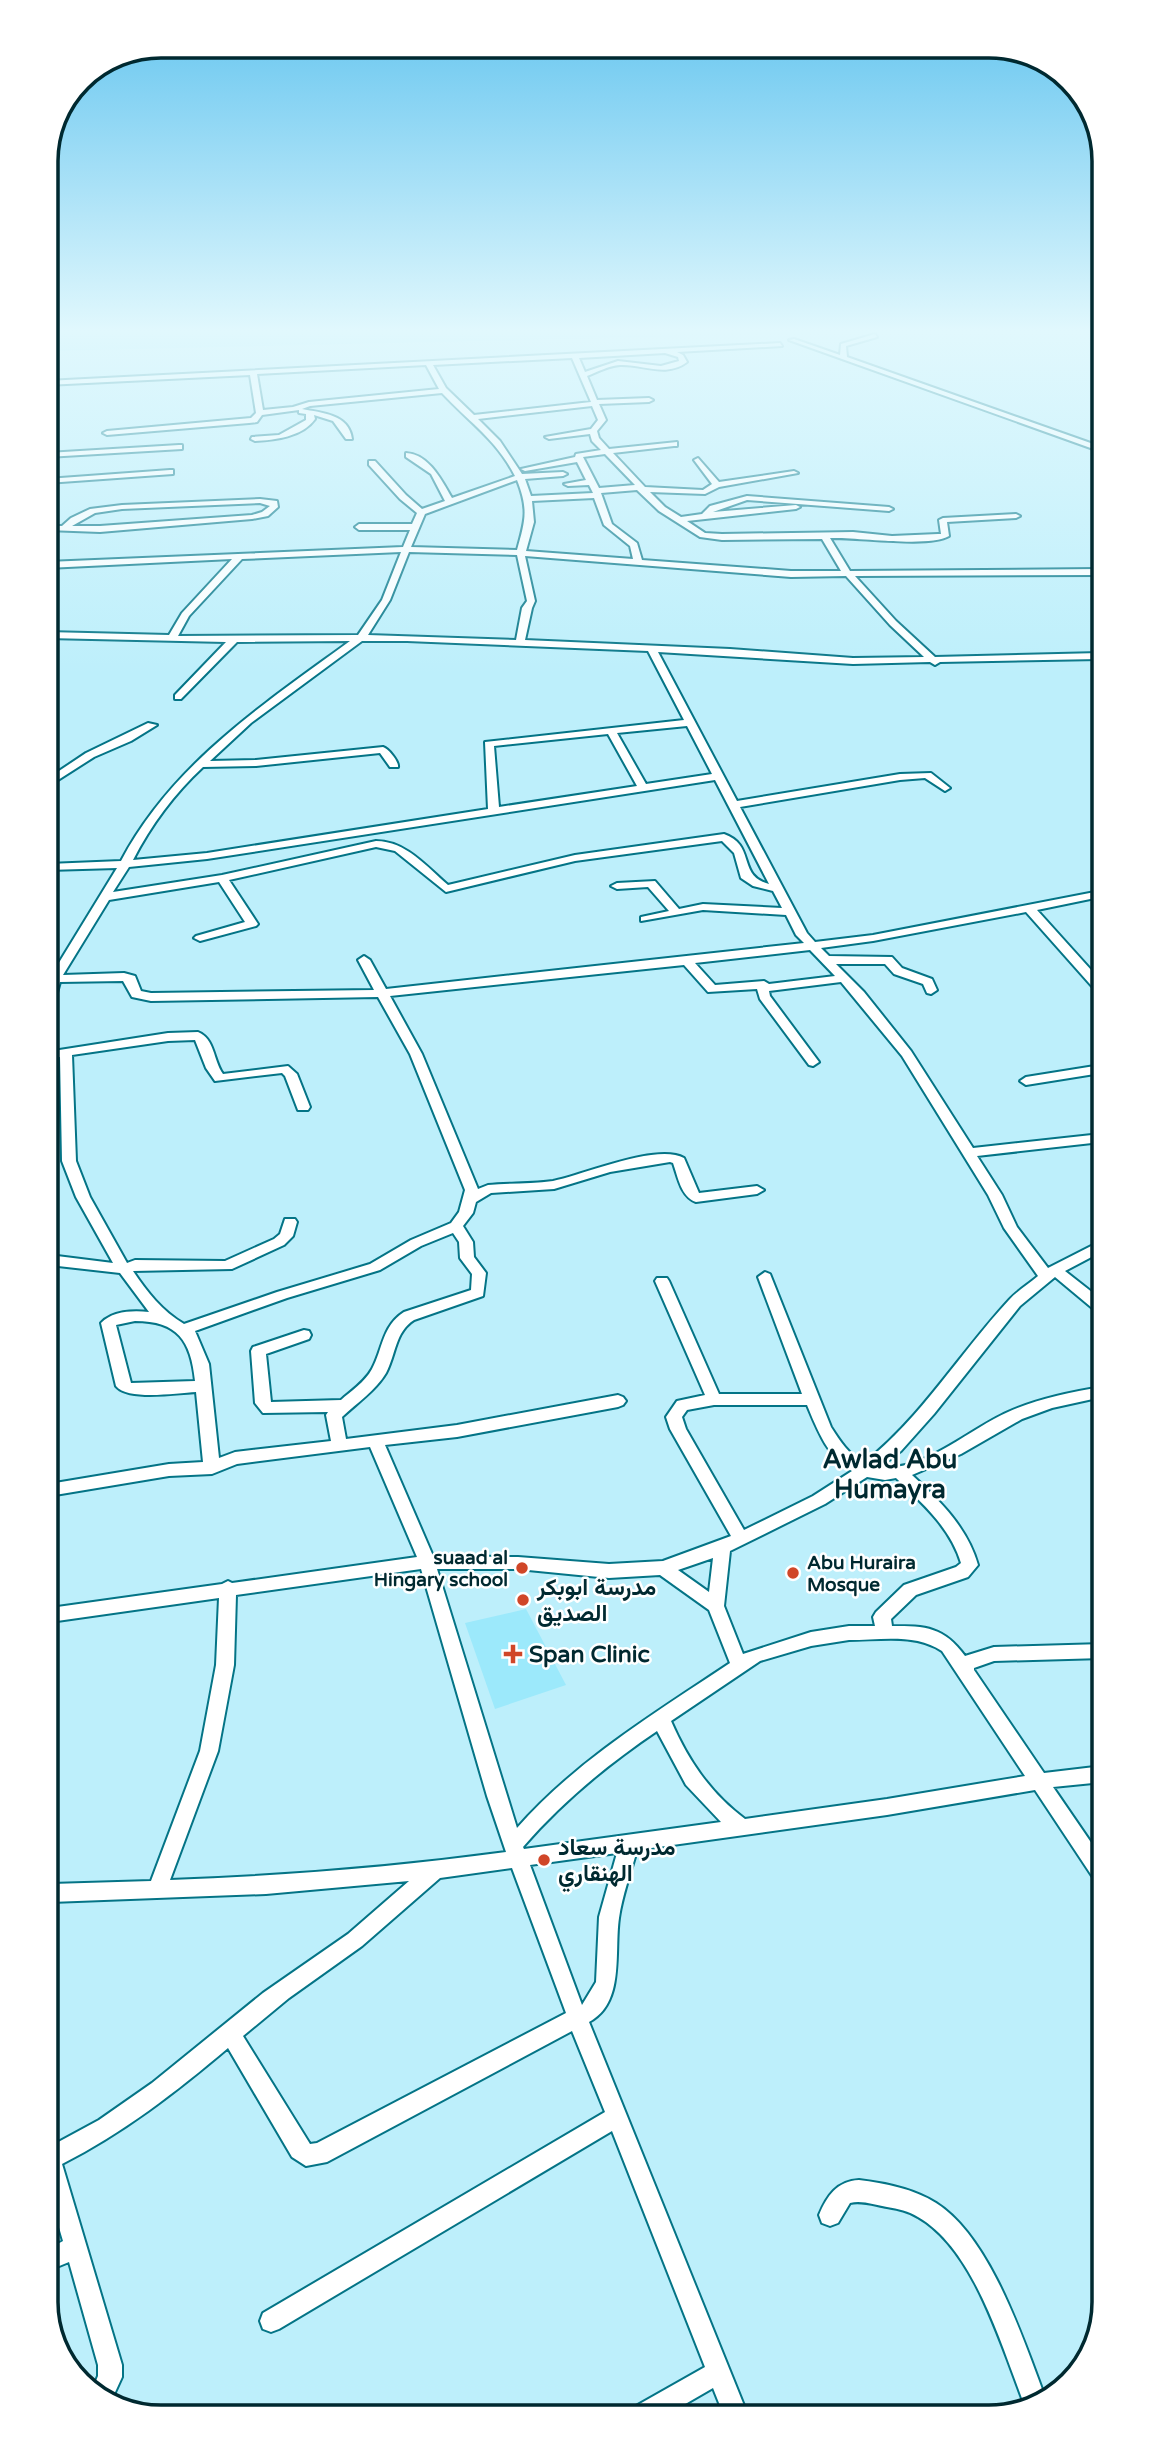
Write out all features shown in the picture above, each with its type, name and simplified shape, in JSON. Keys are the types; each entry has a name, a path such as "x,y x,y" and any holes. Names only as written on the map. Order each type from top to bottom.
{"street":[{"path":"498,445 518,474 531,516 521,552 531,601 520,642"},
{"path":"600,445 640,488 679,520 703,535 853,535 892,539 938,537 945,536 943,520 1016,516"},
{"path":"579,459 581,454 665,445"},
{"path":"58,454 179,447"},
{"path":"409,455 434,473 450,502"},
{"path":"58,976 153,815 178,785 247,721 362,637 386,600 422,512 518,474 579,459"},
{"path":"579,459 608,525 634,545 638,562"},
{"path":"698,460 717,485"},
{"path":"373,463 408,504 422,512"},
{"path":"556,464 572,497"},
{"path":"58,480 170,472"},
{"path":"527,499 572,497 640,488 705,492 717,485 794,473"},
{"path":"518,474 563,474"},
{"path":"568,484 591,482"},
{"path":"706,514 713,508 747,498 889,509"},
{"path":"58,528 100,529 252,517 265,514 274,507 274,503 260,500 122,507 84,514 64,528"},
{"path":"679,520 706,514 727,515 825,503"},
{"path":"359,527 414,527"},
{"path":"825,536 841,566 893,623 935,662"},
{"path":"58,564 405,549 521,552 754,572 849,575 1092,572"},
{"path":"172,638 185,615 240,556"},
{"path":"58,635 234,639 362,637 520,642 841,661 935,662 1092,656"},
{"path":"178,696 234,639"},
{"path":"652,650 688,723 719,776 790,912 812,947 845,978 907,1054 995,1195 1011,1228 1050,1273 1092,1301"},
{"path":"494,812 487,750 489,744 688,723"},
{"path":"58,775 83,758 128,739 152,724"},
{"path":"611,731 643,788"},
{"path":"200,764 256,763 383,750 394,765"},
{"path":"733,805 901,776 927,775 945,788"},
{"path":"58,867 125,864 207,856 719,776"},
{"path":"106,897 222,878 385,844 419,863 446,889 575,858 724,837 734,843 739,852 745,876 757,884 778,889"},
{"path":"200,938 252,924 222,878"},
{"path":"617,886 652,883 676,912"},
{"path":"58,986 124,977 131,979 136,995 151,997 383,993 812,947 1092,896"},
{"path":"645,919 676,912 717,908 790,912"},
{"path":"1029,908 1092,979"},
{"path":"183,1330 282,1295 375,1267 416,1243 456,1226 466,1213 471,1199 470,1185 427,1075 364,960"},
{"path":"686,960 712,989 845,978"},
{"path":"827,960 888,960 898,971 928,982 931,990"},
{"path":"764,985 764,996 813,1062"},
{"path":"58,1054 168,1037 198,1036 204,1041 210,1065 220,1078 284,1069 291,1074 303,1107"},
{"path":"65,1054 69,1161 83,1197 138,1290 164,1319 190,1335 204,1386 212,1468"},
{"path":"1026,1081 1092,1070"},
{"path":"969,1153 1092,1139"},
{"path":"471,1199 488,1189 554,1185 608,1168 672,1157 679,1161 694,1197 757,1190"},
{"path":"58,1261 124,1269 135,1265 227,1266 279,1242 286,1236 290,1222"},
{"path":"340,1446 333,1421 334,1415 341,1406 368,1385 379,1371 393,1332 401,1321 478,1293 479,1273 467,1258 466,1242 456,1226"},
{"path":"58,1614 427,1562 518,1563 609,1571 663,1568 722,1547 819,1500 863,1472 906,1435 958,1376 1015,1302 1050,1273 1092,1251"},
{"path":"765,1277 827,1436 837,1451 863,1472 885,1475 899,1472 954,1451 1016,1415 1061,1400 1092,1394"},
{"path":"662,1281 714,1399"},
{"path":"164,1319 145,1315 108,1323 124,1386 130,1389 204,1386"},
{"path":"304,1335 258,1351 262,1403 268,1409 341,1406"},
{"path":"740,1538 674,1417 682,1405 714,1399 813,1400"},
{"path":"58,1488 169,1469 212,1468 235,1458 457,1431 618,1401"},
{"path":"376,1442 427,1562 496,1796 576,2020 732,2405"},
{"path":"885,1632 882,1617 910,1590 962,1572 970,1565 963,1541 936,1508 899,1472"},
{"path":"722,1547 716,1606 739,1665"},
{"path":"663,1568 716,1606"},
{"path":"157,1890 211,1742 225,1665 228,1588"},
{"path":"517,1851 538,1817 582,1776 660,1718 739,1665 769,1650 811,1639 849,1633 885,1632 919,1633 938,1639 948,1646 1092,1860"},
{"path":"965,1670 966,1663 994,1654 1092,1651"},
{"path":"660,1718 684,1767 716,1810 742,1827"},
{"path":"58,1893 266,1885 435,1870 517,1851 629,1844 1092,1775"},
{"path":"231,2035 295,2143 306,2155 312,2155 593,2010 607,1983 609,1917 629,1844"},
{"path":"58,2155 153,2095 231,2035 260,2008 354,1940 435,1870"},
{"path":"271,2321 615,2118"},
{"path":"58,2184 110,2365 110,2377 105,2388"},
{"path":"830,2215 838,2198 851,2191 863,2191 916,2204 947,2225 959,2240 990,2294 1033,2395"},
{"path":"58,2255 76,2247"},
{"path":"660,2405 719,2372"}],"shaded area":[{"name":"Span Clinic","path":"526,1609 566,1685 495,1709 465,1623"}],"place":[{"name":"suaad al Hingary school","path":"522,1568"},
{"name":"Abu Huraira Mosque","path":"793,1573"},
{"name":"مدرسة ابوبكر الصديق","path":"523,1600"},
{"name":"Span Clinic","path":"513,1654"},
{"name":"مدرسة سعاد الهنقاري","path":"544,1860"}],"district":[{"name":"Awlad Abu Humayra","path":"890,1474"}]}
